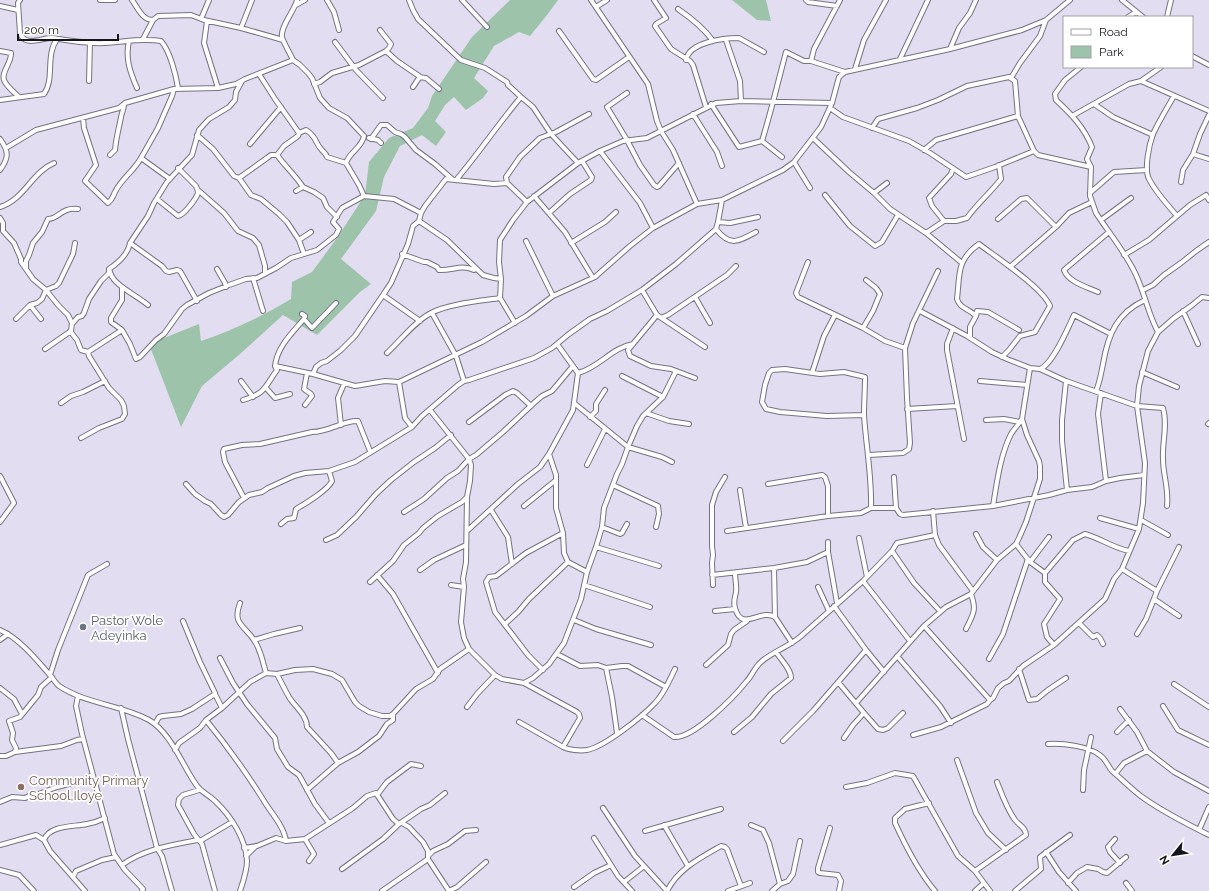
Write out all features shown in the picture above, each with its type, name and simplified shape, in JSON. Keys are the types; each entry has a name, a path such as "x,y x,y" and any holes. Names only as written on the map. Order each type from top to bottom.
{"street":[{"path":"20,0 18,3 20,33 26,40 39,41 51,38 57,40 103,43 143,39 161,41 163,43 174,69 177,80 176,89 158,128 137,165 117,188 112,200 108,203 85,181 96,164 90,151 83,118"},
{"path":"100,0 115,0"},
{"path":"133,0 144,18 153,20"},
{"path":"201,19 209,0"},
{"path":"241,28 252,0"},
{"path":"297,0 282,35 293,60 308,73 320,98 329,108 347,118 364,136 378,140 381,143"},
{"path":"296,5 305,0"},
{"path":"327,0 334,12 339,30"},
{"path":"409,0 418,18 461,60 485,68 507,82 508,85 533,106 546,124 551,134 580,162 592,177 591,180 570,194 549,213"},
{"path":"462,0 487,27"},
{"path":"591,0 648,84 661,131 679,163 697,204"},
{"path":"596,7 608,0"},
{"path":"654,0 666,18 655,26 670,49 686,60 690,61 695,69 706,107"},
{"path":"806,0 808,2 837,6"},
{"path":"811,61 814,49 840,0"},
{"path":"855,69 864,40 886,0"},
{"path":"900,59 928,0"},
{"path":"950,49 959,28 970,13 976,0"},
{"path":"275,366 283,369 313,374 355,386 385,381 399,382 412,377 429,367 456,356 482,342 526,316 553,296 592,278 653,228 697,204 722,200 783,170 794,162 821,127 832,103 839,78 845,72 950,49 1022,30 1046,20 1070,0"},
{"path":"1122,0 1142,16"},
{"path":"1167,16 1171,0"},
{"path":"0,6 18,10"},
{"path":"678,9 694,20 712,41"},
{"path":"1130,16 1136,12"},
{"path":"143,39 153,20 158,16 191,15 207,21 241,28 283,40"},
{"path":"1011,78 1020,62 1040,36 1046,20"},
{"path":"207,21 204,43 218,88"},
{"path":"314,84 320,82 332,73 360,65 386,51 391,44 380,30"},
{"path":"559,31 593,79 596,80 629,57"},
{"path":"686,60 688,54 697,46 712,41 738,38 764,52"},
{"path":"0,100 40,95 45,92 48,83 52,49 57,40"},
{"path":"726,40 740,81 742,101"},
{"path":"129,41 127,51 128,66 137,88"},
{"path":"88,81 90,42"},
{"path":"335,42 342,54 383,98"},
{"path":"0,50 11,53 11,59 3,78 4,82 19,97"},
{"path":"386,51 419,77 426,78 439,88"},
{"path":"762,141 774,102 786,52 804,61 811,61 845,72"},
{"path":"1193,57 1209,65"},
{"path":"6,148 36,130 83,118 106,110 119,108 124,104 176,89 218,88 236,84 293,60"},
{"path":"1079,68 1065,80 1055,94 1056,100 1084,129 1092,147 1086,159 1091,167 1090,193 1092,202 1101,220 1135,273 1152,322 1158,332"},
{"path":"1072,116 1129,84 1141,81 1160,68"},
{"path":"259,74 299,133"},
{"path":"412,87 419,77"},
{"path":"1011,78 1015,81 1018,116 1034,151 1038,155 1047,158 1091,167"},
{"path":"872,128 878,119 917,108 967,86 1011,78"},
{"path":"72,324 78,317 82,316 89,299 108,273 109,269 118,263 130,246 130,243 148,216 165,185 178,168 192,155 199,130 209,119 229,107 235,100 236,92 242,81"},
{"path":"1141,81 1209,111"},
{"path":"627,93 607,107 640,165 654,185 657,187 670,175 679,163"},
{"path":"1174,96 1153,135 1147,170 1149,179 1161,197 1177,216"},
{"path":"454,180 476,155 502,119 521,97"},
{"path":"515,322 500,298 500,240 527,202 580,162 600,151 627,140 644,139 711,104 742,101 832,103"},
{"path":"110,155 115,150 116,133 121,122 121,115 124,112 124,104"},
{"path":"711,104 739,147 762,141"},
{"path":"1094,104 1113,117 1153,135"},
{"path":"250,144 281,107"},
{"path":"830,108 843,117 895,135 924,150 966,177 1034,151"},
{"path":"527,202 507,183 506,177 520,157 540,138 556,132 589,114"},
{"path":"693,114 716,152 722,166"},
{"path":"1181,182 1183,170 1193,154 1209,115"},
{"path":"924,150 936,140 1018,116"},
{"path":"371,138 381,125 390,126 395,132 405,137 416,150 454,180"},
{"path":"277,155 279,150 298,136 299,133 306,130 313,134 321,149 328,157 346,163 364,196"},
{"path":"197,135 213,148 251,195 261,198 280,214 299,240 304,254"},
{"path":"346,163 363,141 364,136"},
{"path":"813,138 874,193 890,210 926,233 962,263"},
{"path":"0,139 6,148 6,161 0,170"},
{"path":"762,141 782,157"},
{"path":"600,151 640,202 653,228"},
{"path":"1193,154 1209,159"},
{"path":"238,178 271,155 277,155"},
{"path":"277,155 303,188 314,192 322,198 327,207 337,216"},
{"path":"140,158 170,179"},
{"path":"794,162 810,188"},
{"path":"0,207 9,204 16,199 39,172 46,166 54,163"},
{"path":"926,233 944,221 956,221 967,218 1001,180 999,165"},
{"path":"178,168 196,186 198,190 224,213 238,231 253,238 259,245 265,266 265,274"},
{"path":"944,221 932,206 929,198 951,174 953,168"},
{"path":"1090,193 1114,172 1147,170"},
{"path":"951,174 960,174"},
{"path":"313,374 316,367 341,350 355,336 383,295 391,282 402,254 408,244 413,226 419,220 421,213 446,179 494,184 507,183"},
{"path":"874,193 887,183"},
{"path":"296,191 303,188"},
{"path":"157,199 175,214 181,216 186,212 197,195 198,190"},
{"path":"1124,255 1149,240 1190,205 1206,195 1209,200"},
{"path":"122,288 122,300 111,320 113,324 122,330 136,359 164,334 182,309 209,293 246,279 257,278 291,258 317,250 336,235 339,229 334,222 342,208 364,196 394,199 421,213"},
{"path":"534,196 565,232 592,278"},
{"path":"825,196 850,226 866,240 876,246 882,242 898,215"},
{"path":"998,219 1021,199 1027,198 1056,227"},
{"path":"1101,220 1131,198"},
{"path":"186,484 196,494 211,504 224,517 249,495 262,492 294,476 305,473 329,471 355,462 370,451 404,433 464,381 534,358 557,344 590,319 607,311 642,290 676,264 716,229 722,200"},
{"path":"1010,267 1056,227 1069,213 1092,202"},
{"path":"23,262 29,256 35,240 42,232 48,219 52,219 57,214 69,209 78,210"},
{"path":"572,242 605,222 616,212"},
{"path":"718,222 730,223 758,217"},
{"path":"0,218 3,223 3,231 17,248 33,279 46,290 68,315 72,324 71,331 45,349"},
{"path":"419,220 447,240 483,275 501,279"},
{"path":"716,229 723,238 731,241 741,240 756,232"},
{"path":"299,240 311,232"},
{"path":"1098,292 1074,281 1065,274 1064,270 1109,232"},
{"path":"0,233 5,233"},
{"path":"526,241 553,296"},
{"path":"1142,290 1153,285 1196,250 1209,242"},
{"path":"16,319 30,305 37,303 42,299 46,290 56,286 59,283 73,254 75,243"},
{"path":"130,243 162,266 166,271 180,271 196,301"},
{"path":"976,316 974,313 962,307 958,299 959,272 966,255 979,244 1010,267 1042,294 1050,306 1035,332 1020,336 1002,357"},
{"path":"402,254 427,262 436,267 438,270 467,267 477,270"},
{"path":"808,262 796,293 798,297 863,328 885,341 905,348"},
{"path":"663,317 668,316 727,275 736,266"},
{"path":"109,269 113,279 122,288 136,295 148,305"},
{"path":"217,269 226,287"},
{"path":"868,456 898,454 908,451 910,443 907,409 905,348 914,323 938,272"},
{"path":"253,278 263,311"},
{"path":"863,328 873,311 880,294 876,288 866,280"},
{"path":"642,290 657,315 663,317 691,339 706,347"},
{"path":"913,735 940,727 987,704 993,698 998,688 1009,681 1019,669 1054,645 1105,599 1114,579 1122,569 1139,529 1141,520 1143,503 1144,450 1137,406 1139,386 1148,351 1158,332 1183,311 1209,293"},
{"path":"383,295 420,321"},
{"path":"695,297 710,323"},
{"path":"1202,297 1209,298"},
{"path":"387,353 420,321 432,313 469,302 500,298"},
{"path":"1106,481 1098,414 1100,383 1106,348 1113,327 1125,312 1135,304 1145,300"},
{"path":"302,314 305,316 304,319 312,328 336,304"},
{"path":"30,305 41,319"},
{"path":"920,311 953,328 1002,357 1137,406 1163,408 1165,428 1163,458 1168,495 1167,506"},
{"path":"970,338 970,327 977,311 988,312 1019,330"},
{"path":"1183,311 1198,344"},
{"path":"432,313 456,356 464,381"},
{"path":"628,350 657,315"},
{"path":"812,373 824,336 835,315"},
{"path":"1040,370 1044,368 1053,357 1066,335 1074,315 1111,334"},
{"path":"243,400 259,394 266,388 277,370 275,366 276,356 280,348 304,319"},
{"path":"953,328 947,344 947,350 964,439"},
{"path":"88,352 122,330"},
{"path":"70,331 82,350 88,352"},
{"path":"467,532 518,484 540,467 564,426 574,403 578,373 557,344"},
{"path":"578,373 590,369 611,353 625,345 633,344"},
{"path":"625,345 630,356 651,366 676,371 695,378"},
{"path":"81,438 99,428 122,419 125,414 124,406 121,400 109,388 88,352"},
{"path":"404,512 424,499 447,478 458,471 469,459 476,455 503,432 542,396 552,390 573,366"},
{"path":"993,506 996,485 1004,454 1011,435 1021,420 1030,368"},
{"path":"864,414 827,416 770,411 763,406 762,402 769,373 772,370 781,369 820,374 844,372 865,377 864,414 871,508"},
{"path":"524,683 543,670 557,654 564,643 581,599 587,572 602,527 604,508 628,447 637,426 646,413 663,397 676,371"},
{"path":"1142,372 1177,387"},
{"path":"306,406 312,396 304,389 307,373"},
{"path":"622,376 663,397"},
{"path":"61,403 71,396 105,381"},
{"path":"241,381 253,397"},
{"path":"980,381 1027,385"},
{"path":"1066,381 1062,420 1062,441 1067,490"},
{"path":"399,382 405,418 412,427"},
{"path":"341,425 338,398 344,384"},
{"path":"266,388 274,398 290,394"},
{"path":"590,417 596,411 596,404 605,390"},
{"path":"469,422 505,395 513,391 517,392 531,406"},
{"path":"574,403 605,430 628,447 662,457 672,462"},
{"path":"907,409 957,406"},
{"path":"430,410 469,459 471,465 467,497 466,562 463,579 464,587 461,622 464,638 469,649 495,675 524,683 579,714 580,718 563,747"},
{"path":"646,413 669,421 689,424"},
{"path":"244,498 225,462 224,450 242,445 260,444 317,432 358,420 370,451"},
{"path":"986,420 1021,420"},
{"path":"856,703 924,626 940,611 972,592 997,560 1016,544 1026,522 1040,478 1040,466 1021,420"},
{"path":"587,464 605,430"},
{"path":"326,540 337,535 356,518 376,494 392,480 414,462 436,448 451,435"},
{"path":"549,454 556,480 556,508 563,533 564,553 568,562 587,572"},
{"path":"281,524 287,519 294,518 296,509 308,503 330,485 332,481 329,471"},
{"path":"768,484 822,475 825,477 828,486 828,516"},
{"path":"894,477 896,508 900,514 903,515 993,506 1067,490 1092,487 1106,481 1144,475"},
{"path":"0,476 14,503 0,522"},
{"path":"713,585 712,505 716,492 725,477"},
{"path":"524,506 556,480"},
{"path":"613,485 658,506 659,514 656,527"},
{"path":"740,490 746,528"},
{"path":"370,582 393,561 404,545 423,528 438,516 462,502 467,497"},
{"path":"727,531 768,524 861,513 871,508 896,508"},
{"path":"491,510 508,537 512,564"},
{"path":"933,511 935,535 939,545 972,592 974,610 966,629"},
{"path":"1100,518 1139,529"},
{"path":"1141,520 1168,535"},
{"path":"602,527 620,534 622,533 626,524"},
{"path":"543,670 528,655 495,612 486,582 489,577 496,576 526,553 563,533"},
{"path":"976,534 983,547 997,560"},
{"path":"1054,645 1047,637 1044,624 1060,598 1045,582 1045,573 1073,540 1085,534 1119,549 1129,551"},
{"path":"642,714 674,736 679,737 703,725 745,684 760,663 792,643 836,605 867,577 892,551 897,543 935,535"},
{"path":"989,659 1003,634 1029,560 1049,537"},
{"path":"859,538 867,577"},
{"path":"828,542 828,552 836,605 866,650 884,672"},
{"path":"420,570 434,560 466,544"},
{"path":"1016,544 1029,560 1045,573"},
{"path":"596,547 659,566"},
{"path":"1137,634 1179,548"},
{"path":"892,551 914,583 940,611"},
{"path":"712,575 774,568 807,562 828,552"},
{"path":"505,624 568,562"},
{"path":"15,752 16,748 12,740 13,733 9,721 20,717 51,676 58,650 88,575 107,564"},
{"path":"774,568 775,616 792,643"},
{"path":"1122,569 1157,592"},
{"path":"735,573 735,609 743,620 748,620"},
{"path":"378,575 393,594 438,672"},
{"path":"863,581 910,641"},
{"path":"451,585 464,587"},
{"path":"584,585 650,607"},
{"path":"818,586 829,611"},
{"path":"1154,599 1180,616"},
{"path":"240,603 237,611 240,623 254,640 259,650 266,673"},
{"path":"715,611 735,609"},
{"path":"706,665 728,645 731,634 734,630 748,620 768,614 775,616"},
{"path":"574,620 596,629 651,645"},
{"path":"183,621 215,693 214,694 222,708"},
{"path":"1080,622 1093,637 1097,635 1104,644"},
{"path":"924,626 990,700"},
{"path":"254,640 300,628"},
{"path":"0,630 8,634 24,647 57,684 87,700 126,709 155,724 164,733 199,790 215,801 232,822 242,838 247,862 240,891"},
{"path":"0,640 8,634"},
{"path":"175,750 179,743 200,728 206,720 222,708 250,682 266,673 277,674 295,670 313,669 332,674 342,680 359,706 375,714 391,715 416,689 433,679 440,669 469,649"},
{"path":"783,741 813,711 866,650"},
{"path":"734,732 752,717 771,694 791,678 788,668 776,652"},
{"path":"557,654 580,666 598,666 606,668 628,666 666,688"},
{"path":"897,656 940,706 951,722"},
{"path":"220,658 247,704 276,738 277,749 281,757 298,775 329,824"},
{"path":"606,668 617,734"},
{"path":"519,722 568,750 587,750 604,743 655,703 666,688 675,669"},
{"path":"1019,669 1029,700 1037,699 1066,678"},
{"path":"277,674 290,698 300,710 307,723 307,727 331,753 338,764"},
{"path":"467,707 495,675"},
{"path":"838,682 878,729 883,730 888,728 903,713"},
{"path":"1174,684 1209,707"},
{"path":"0,688 14,698 22,714"},
{"path":"155,724 159,717 181,714 192,709 214,694"},
{"path":"78,696 76,706 83,739 114,854 140,884 143,889 142,891"},
{"path":"1163,706 1178,730 1209,746"},
{"path":"121,708 157,848 162,856 172,891"},
{"path":"1120,709 1137,732 1147,751 1174,772 1209,791"},
{"path":"844,738 853,724 864,713"},
{"path":"307,790 338,764 358,752 379,736 387,724 393,720 391,715"},
{"path":"206,720 228,748 261,796 285,833 286,841"},
{"path":"1117,732 1129,720"},
{"path":"1083,790 1084,770 1091,737"},
{"path":"0,756 6,756 15,752 61,746 83,739"},
{"path":"171,744 179,743"},
{"path":"1048,744 1070,745 1088,749 1102,756 1111,770 1145,799 1188,825 1209,835"},
{"path":"1116,773 1124,763 1147,751"},
{"path":"957,760 976,813 988,833 1006,850"},
{"path":"377,795 387,782 412,764 421,766"},
{"path":"846,787 867,783 895,773 909,774 913,776 958,856 975,871 990,891"},
{"path":"0,802 12,796 25,798 31,795 36,795 57,787 84,780 92,775"},
{"path":"975,871 1026,835 1026,832 1009,810 996,782"},
{"path":"199,790 183,795 179,799 178,805 199,840 208,860 216,891"},
{"path":"244,848 257,846 276,838 286,841 305,839 329,824 367,796 376,793 393,819 400,824 409,827 421,838 428,851 428,858 449,891 457,887 486,862"},
{"path":"342,869 383,839 415,812 430,805 445,793"},
{"path":"929,802 904,809 895,818 895,823 916,865 936,891"},
{"path":"1199,830 1209,807"},
{"path":"604,808 623,839 643,867 667,891 680,873 688,866 721,846 724,846 727,849 741,886"},
{"path":"645,831 721,809"},
{"path":"44,840 46,835 55,830 89,824 105,818"},
{"path":"122,865 157,848 199,840 232,822"},
{"path":"664,825 688,866"},
{"path":"751,825 762,830 769,842 780,884"},
{"path":"830,828 820,858 818,872 838,875 841,881 839,891"},
{"path":"382,891 428,858 433,852 445,846 465,830 476,830"},
{"path":"0,845 36,835 44,840 46,845 85,891"},
{"path":"1015,891 1042,869 1040,857 1070,835"},
{"path":"594,838 607,856 611,865 632,891"},
{"path":"305,839 314,854 309,862"},
{"path":"1115,839 1108,847 1110,852 1120,863"},
{"path":"772,891 780,884 788,881 793,874 800,841"},
{"path":"246,856 257,846"},
{"path":"428,851 433,852"},
{"path":"1046,852 1059,872 1076,891"},
{"path":"73,877 76,871 102,860 116,857"},
{"path":"1068,883 1078,873 1087,867 1094,867 1107,873 1126,857"},
{"path":"574,887 594,873 611,865"},
{"path":"624,882 643,867"},
{"path":"13,872 17,869"},
{"path":"0,870 13,872 20,875 34,891"},
{"path":"728,891 750,883"},
{"path":"975,891 984,883"},
{"path":"1126,883 1132,891"}],"green space":[{"path":"510,0 558,0 530,36 519,32 494,46 474,78 488,91 483,98 466,110 454,97 445,105 435,121 446,132 436,146 422,135 400,146 384,177 376,211 341,259 371,284 360,292 317,335 283,315 202,386 181,427 149,344 199,324 201,341 247,323 291,299 292,282 312,272 337,238 365,195 369,162 389,138 413,128 428,108 432,96 472,37"},
{"path":"732,0 766,0 771,21 757,20"}],"place":[{"name":"Pastor Wole Adeyinka","path":"83,627"},
{"name":"Community Primary School,Iloye","path":"21,787"}]}
